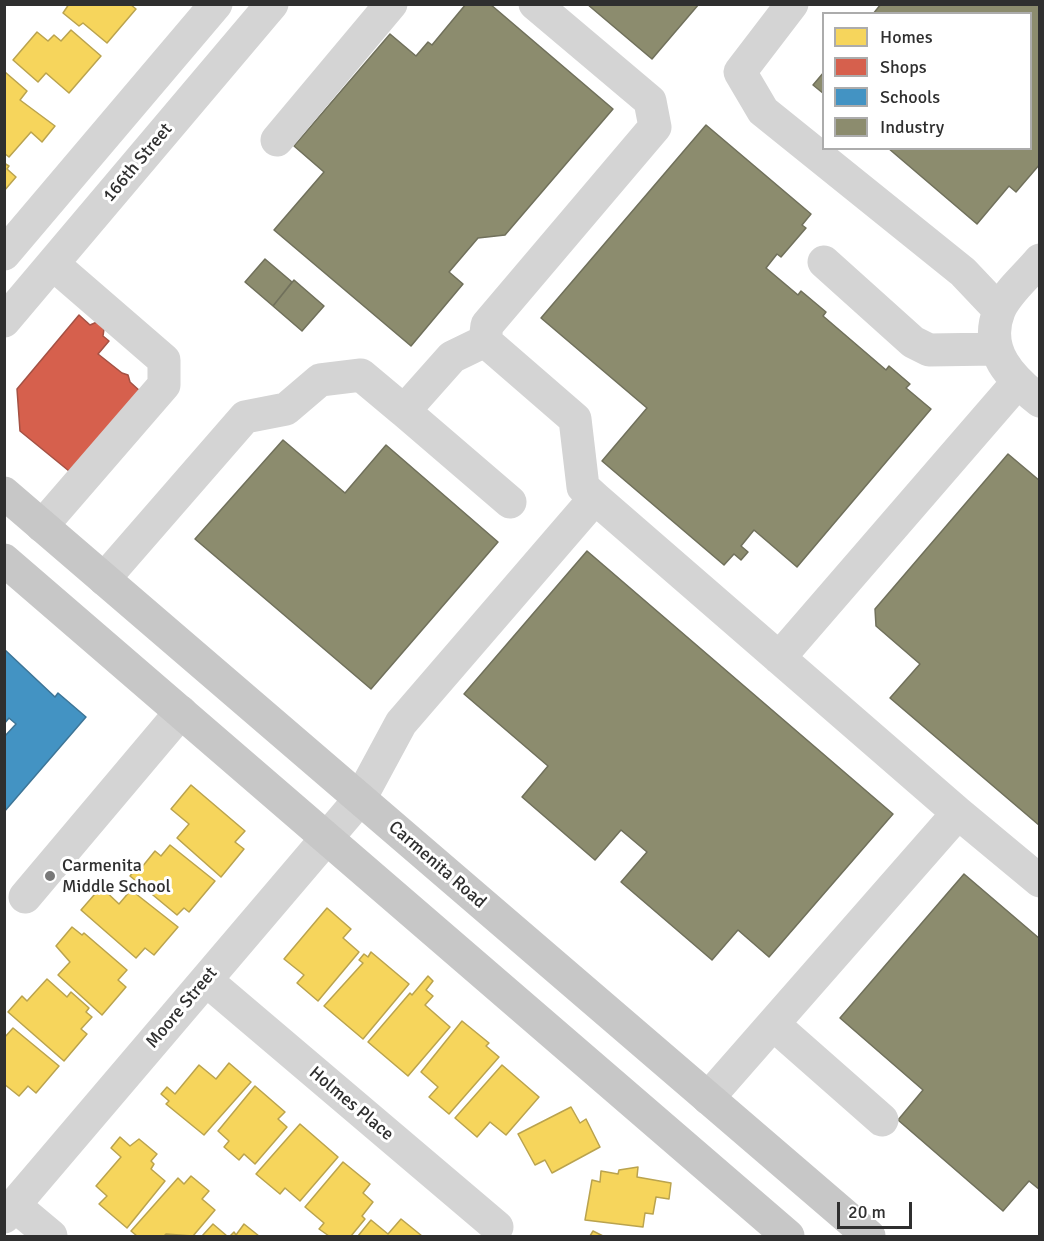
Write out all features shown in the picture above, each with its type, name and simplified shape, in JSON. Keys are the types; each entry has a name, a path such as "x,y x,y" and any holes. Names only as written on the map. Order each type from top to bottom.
{"main road":[{"name":"Carmenita Road","path":"4,493 869,1236"},
{"path":"4,560 788,1236"}],"street":[{"path":"4,254 216,4"},
{"name":"166th Street","path":"4,321 272,4"},
{"path":"277,140 391,4"},
{"path":"485,340 487,325 655,127 650,101 535,4"},
{"path":"792,4 740,72 763,111 963,272 999,310"},
{"path":"779,658 1028,392 1003,366 996,349 996,323 999,310 1040,261"},
{"path":"824,262 914,342 929,350 996,349"},
{"path":"42,526 164,385 164,360 53,264"},
{"path":"404,411 452,357 485,340"},
{"path":"485,340 575,419 583,487 957,813 1040,881"},
{"path":"104,579 245,417 286,409 320,380 360,375 510,502"},
{"name":"Moore Street","path":"9,1211 360,799 401,723 595,498"},
{"path":"25,897 181,712"},
{"path":"708,1098 957,813"},
{"name":"Holmes Place","path":"206,980 497,1227"},
{"path":"773,1024 882,1120"},
{"path":"9,1211 51,1236"}],"building: Homes":[{"path":"69,4 130,4 136,9 107,43 83,23 79,26 63,13"},
{"path":"71,30 101,56 69,93 46,73 38,82 13,60 37,32 48,41 54,35 61,41"},
{"path":"5,72 27,91 20,100 55,126 42,142 31,132 9,157 4,153"},
{"path":"4,163 9,166 7,169 16,177 4,191"},
{"path":"191,785 245,831 235,842 244,849 221,877 177,838 189,824 171,809"},
{"path":"170,845 215,881 189,912 184,908 177,915 130,876 139,865 142,867 155,851 161,856"},
{"path":"101,887 119,904 131,890 178,927 154,955 145,948 136,958 81,910"},
{"path":"327,908 351,929 343,938 359,952 318,1001 297,983 304,975 284,959"},
{"path":"72,927 82,935 84,933 127,970 118,980 126,987 102,1015 58,975 70,962 56,946"},
{"path":"371,952 409,984 363,1039 324,1006 363,963 359,960 364,954 368,957"},
{"path":"428,976 433,981 426,990 433,996 425,1005 450,1027 408,1076 368,1042 410,993 412,995"},
{"path":"47,979 67,997 71,992 89,1008 86,1012 92,1017 81,1029 87,1034 64,1061 8,1012 22,996 27,1001"},
{"path":"462,1021 489,1043 486,1046 499,1057 449,1114 429,1097 438,1087 421,1072"},
{"path":"13,1028 59,1066 36,1093 28,1086 19,1096 4,1084 4,1038"},
{"path":"229,1063 251,1082 204,1135 166,1104 169,1101 161,1094 167,1087 175,1094 199,1065 216,1079"},
{"path":"502,1065 539,1097 506,1135 490,1122 477,1137 455,1118"},
{"path":"255,1086 285,1112 278,1119 287,1127 255,1164 244,1154 239,1160 224,1147 229,1141 218,1131"},
{"path":"571,1107 580,1123 586,1119 600,1147 552,1173 545,1160 535,1165 518,1134"},
{"path":"300,1124 338,1157 300,1201 285,1188 280,1194 256,1174"},
{"path":"120,1137 130,1146 139,1139 157,1154 151,1161 154,1164 151,1169 165,1181 127,1228 99,1204 107,1196 96,1186 121,1157 111,1148"},
{"path":"343,1162 370,1184 363,1193 373,1202 362,1216 365,1219 351,1236 329,1236 319,1229 324,1223 305,1207"},
{"path":"638,1167 637,1177 671,1183 669,1199 656,1197 653,1214 645,1213 643,1227 585,1220 592,1180 600,1182 601,1171 618,1174 619,1170"},
{"path":"191,1176 209,1191 202,1199 215,1210 193,1236 166,1234 164,1236 137,1236 131,1231 178,1178 184,1184"},
{"path":"401,1219 422,1236 358,1236 371,1220 388,1234"},
{"path":"213,1224 227,1236 202,1236"},
{"path":"244,1224 259,1236 230,1236 234,1232 236,1235"},
{"path":"593,1231 603,1236 590,1236"}],"building: Shops":[{"path":"79,315 90,325 97,322 104,329 103,336 109,341 98,354 122,373 128,375 130,382 141,392 69,471 20,431 17,389"}],"building: Schools":[{"path":"4,649 55,697 58,693 86,717 4,812 4,737 16,724 9,718 4,724"}],"building: Industry":[{"path":"466,4 490,4 613,109 505,235 478,238 449,272 463,284 411,346 274,230 324,172 294,146 390,34 416,56 428,42 432,45"},
{"path":"587,4 699,4 652,59"},
{"path":"881,4 1040,4 1040,164 1016,192 1009,186 977,224 890,150 1032,150 1032,12 875,12"},
{"path":"822,74 822,92 813,85"},
{"path":"706,125 811,214 802,225 806,228 781,257 777,254 766,268 798,295 801,291 826,312 823,316 886,370 889,366 910,384 906,388 931,409 797,567 754,530 741,546 748,552 741,560 734,554 724,565 602,461 647,408 541,318"},
{"path":"265,259 292,282 273,306 245,282"},
{"path":"294,280 324,306 302,331 273,306"},
{"path":"283,440 345,493 386,445 498,542 371,689 195,539"},
{"path":"1008,454 1040,481 1040,826 890,698 920,664 876,626 875,609"},
{"path":"587,551 893,814 769,957 738,930 712,960 621,882 647,852 621,830 595,860 522,797 548,766 464,694"},
{"path":"964,874 1040,939 1040,1190 1029,1181 1003,1211 898,1120 923,1090 840,1018"}],"place":[{"name":"Carmenita Middle School","path":"50,876"}]}
